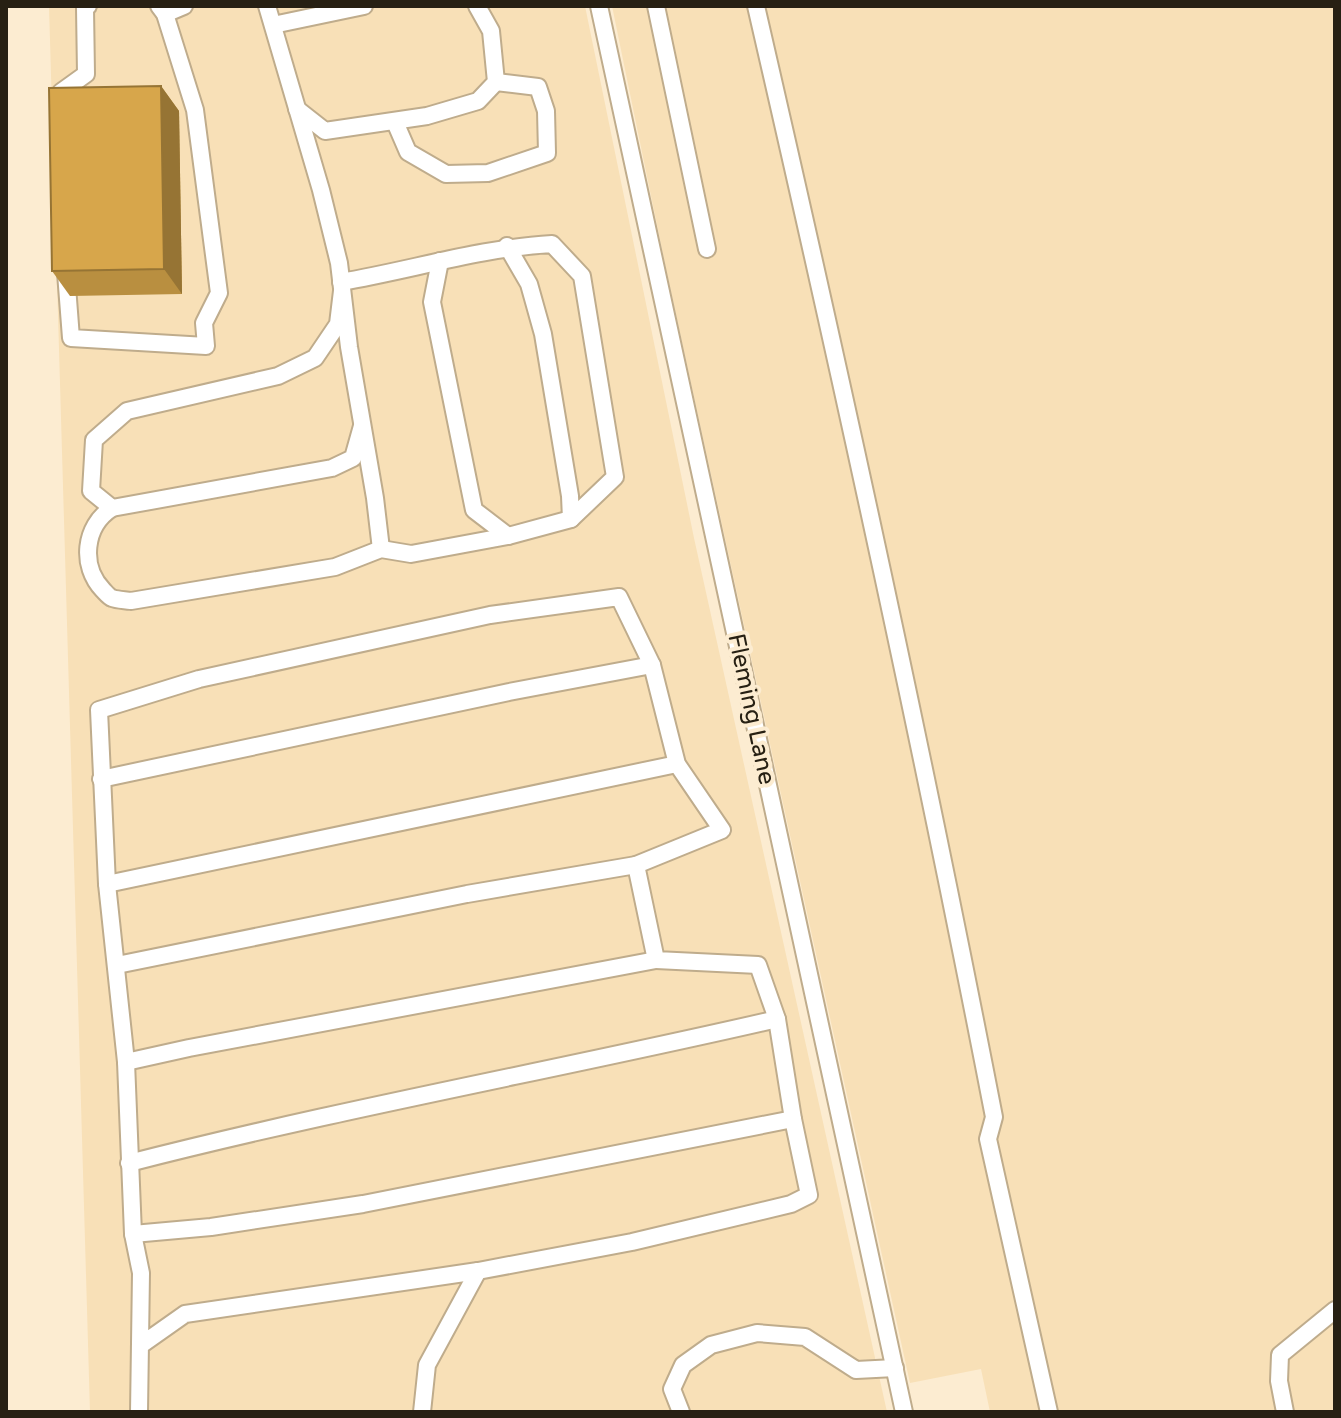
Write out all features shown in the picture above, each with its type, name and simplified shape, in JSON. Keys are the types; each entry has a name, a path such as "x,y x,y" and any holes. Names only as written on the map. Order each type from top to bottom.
{"lane":[{"path":"61,122 61,92 86,74 85,8 88,6"},
{"path":"65,257 71,338 206,346 204,323 219,293 195,110 162,10 184,6"},
{"path":"267,6 321,190 342,286 381,549"},
{"path":"273,25 364,6"},
{"path":"297,109 325,131 395,122 478,101 496,82 491,31 477,6"},
{"name":"Fleming Lane","path":"599,6 904,1412"},
{"path":"656,6 707,249"},
{"path":"756,6 825,307 950,890 994,1117 988,1139 1049,1412"},
{"path":"395,122 408,152 446,174 488,173 547,153 546,111 538,87 496,82"},
{"path":"342,286 507,246 552,244 582,276 615,477 571,519 508,536 411,554 381,549 335,567 131,601 110,598 94,581 87,558 90,538 102,514 112,508 332,468 353,458 362,426"},
{"path":"507,246 529,284 543,334 570,496 571,519"},
{"path":"440,261 432,302 474,510 470,529 461,545"},
{"path":"112,508 91,491 94,440 127,411 278,376 315,358 338,324 342,286"},
{"path":"474,510 508,536"},
{"path":"117,965 467,894 636,865 722,830 677,764 652,665 619,597 490,615 199,679 99,710 107,884 126,1062 133,1234 141,1273 139,1412"},
{"path":"101,779 509,692 652,665"},
{"path":"107,884 677,764"},
{"path":"636,865 656,960"},
{"path":"126,1062 656,960 758,965 777,1019 809,1195 791,1204 632,1242 478,1271 185,1314 141,1345"},
{"path":"129,1163 213,1141 596,1061 777,1019"},
{"path":"133,1234 211,1227 363,1204 793,1119"},
{"path":"422,1412 427,1365 478,1271"},
{"path":"1285,1412 1279,1381 1280,1355 1335,1310"},
{"path":"681,1412 672,1389 683,1365 711,1345 757,1333 805,1337 856,1370 895,1368"}],"shaded area":[{"path":"49,6 585,6 694,538 887,1412 90,1412"},
{"path":"612,6 1335,6 1335,1412 990,1412 981,1369 910,1383 666,269"}],"building":[{"path":"161,86 164,269 52,271 49,88"}]}
